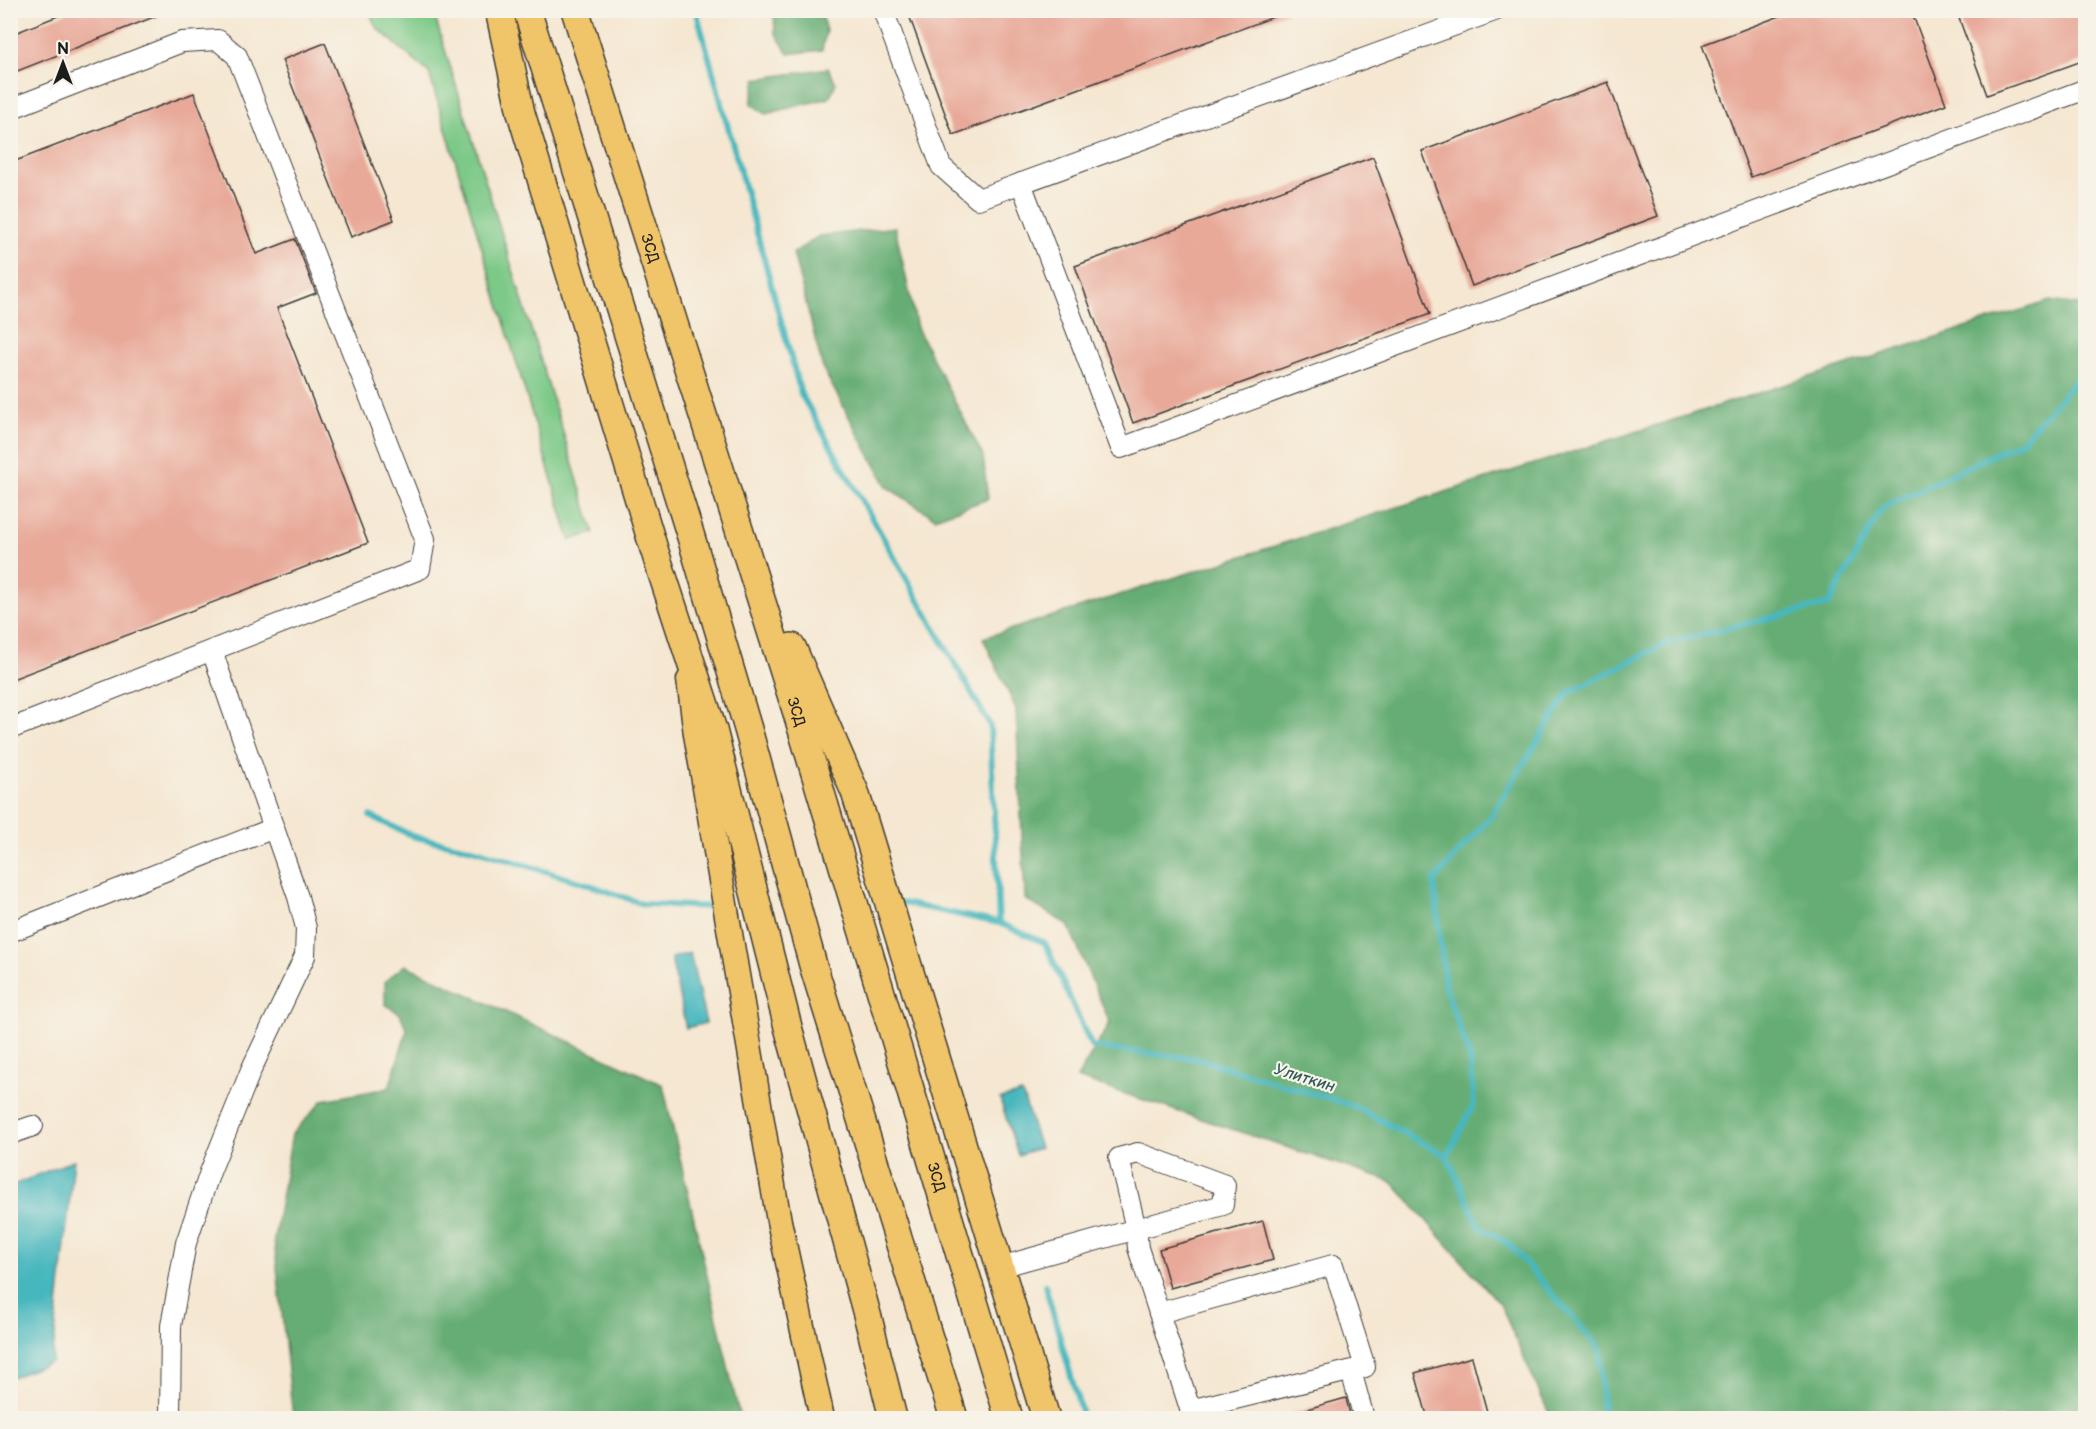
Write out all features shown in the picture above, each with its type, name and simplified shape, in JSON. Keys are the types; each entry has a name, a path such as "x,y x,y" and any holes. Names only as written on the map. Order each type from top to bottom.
{"highway":[{"path":"499,10 521,113 651,537 713,730 788,1027 868,1318 893,1419"},
{"path":"527,10 687,526 748,729 813,965 954,1419"},
{"name":"ЗСД","path":"575,10 738,522 1009,1419"},
{"path":"738,522 855,792 1046,1419"}],"main road":[{"path":"685,641 696,734 752,1070 779,1221 822,1419"}],"street":[{"path":"883,10 942,166 978,199 1497,10"},
{"path":"10,109 182,42 218,40 237,56 425,539 420,569 10,729"},
{"path":"1021,183 1121,448 2085,89"},
{"path":"170,1419 171,1326 186,1243 210,1172 251,1070 304,956 306,928 298,897 212,651"},
{"path":"10,932 274,828"},
{"path":"10,1134 33,1126"},
{"path":"1000,1267 1136,1229 1223,1205 1226,1185 1138,1153 1119,1158 1136,1229 1138,1248 1191,1414 1365,1367 1333,1265 1159,1313"},
{"path":"1351,1371 1364,1419"}],"green space":[{"path":"369,11 433,11 594,533 570,540 429,73 376,27"},
{"path":"774,11 821,11 826,31 822,50 788,54 775,32"},
{"path":"828,68 836,83 829,98 766,114 751,104 756,79"},
{"path":"895,227 917,328 983,456 988,499 935,518 887,487 823,369 793,253 819,236"},
{"path":"2050,301 2086,306 2085,1418 1551,1418 1500,1304 1392,1182 1077,1078 1110,1023 1068,925 1025,899 1016,709 983,638"},
{"path":"405,965 663,1085 740,1418 293,1418 274,1239 292,1134 323,1100 389,1088 407,1030 400,1014 385,1004 385,981"}],"water":[{"path":"690,953 706,1023 686,1028 671,958"},
{"path":"1022,1093 1040,1148 1018,1155 1000,1099"},
{"path":"74,1160 52,1362 11,1378 11,1186"}],"building":[{"path":"73,10 169,11 10,74 10,35"},
{"path":"907,10 1287,10 1287,12 953,135"},
{"path":"1796,10 1911,10 1946,104 1751,177 1702,45"},
{"path":"1956,10 2085,10 2085,60 1987,95"},
{"path":"325,43 394,220 351,237 282,60"},
{"path":"1608,82 1658,216 1472,286 1422,151"},
{"path":"194,93 256,254 295,239 316,293 277,308 368,543 10,680 10,163"},
{"path":"1373,157 1430,314 1133,423 1075,266"},
{"path":"1263,1221 1273,1260 1170,1288 1159,1249"},
{"path":"1472,1357 1489,1419 1428,1419 1415,1373"},
{"path":"1346,1398 1351,1419 1290,1419 1289,1414"}],"waterway":[{"path":"696,10 801,394 990,725 999,923"},
{"path":"1447,1156 1474,1104 1470,1057 1445,987 1434,881 1491,816 1568,693 1669,642 1829,604 1882,508 2022,441 2086,369"},
{"path":"370,816 415,837 469,848 587,884 643,904 714,907"},
{"name":"Улиткин","path":"898,902 999,923 1045,943 1092,1047 1198,1059 1354,1106 1447,1156 1479,1226 1510,1245 1600,1349 1603,1418"},
{"path":"1045,1285 1083,1418"}]}
